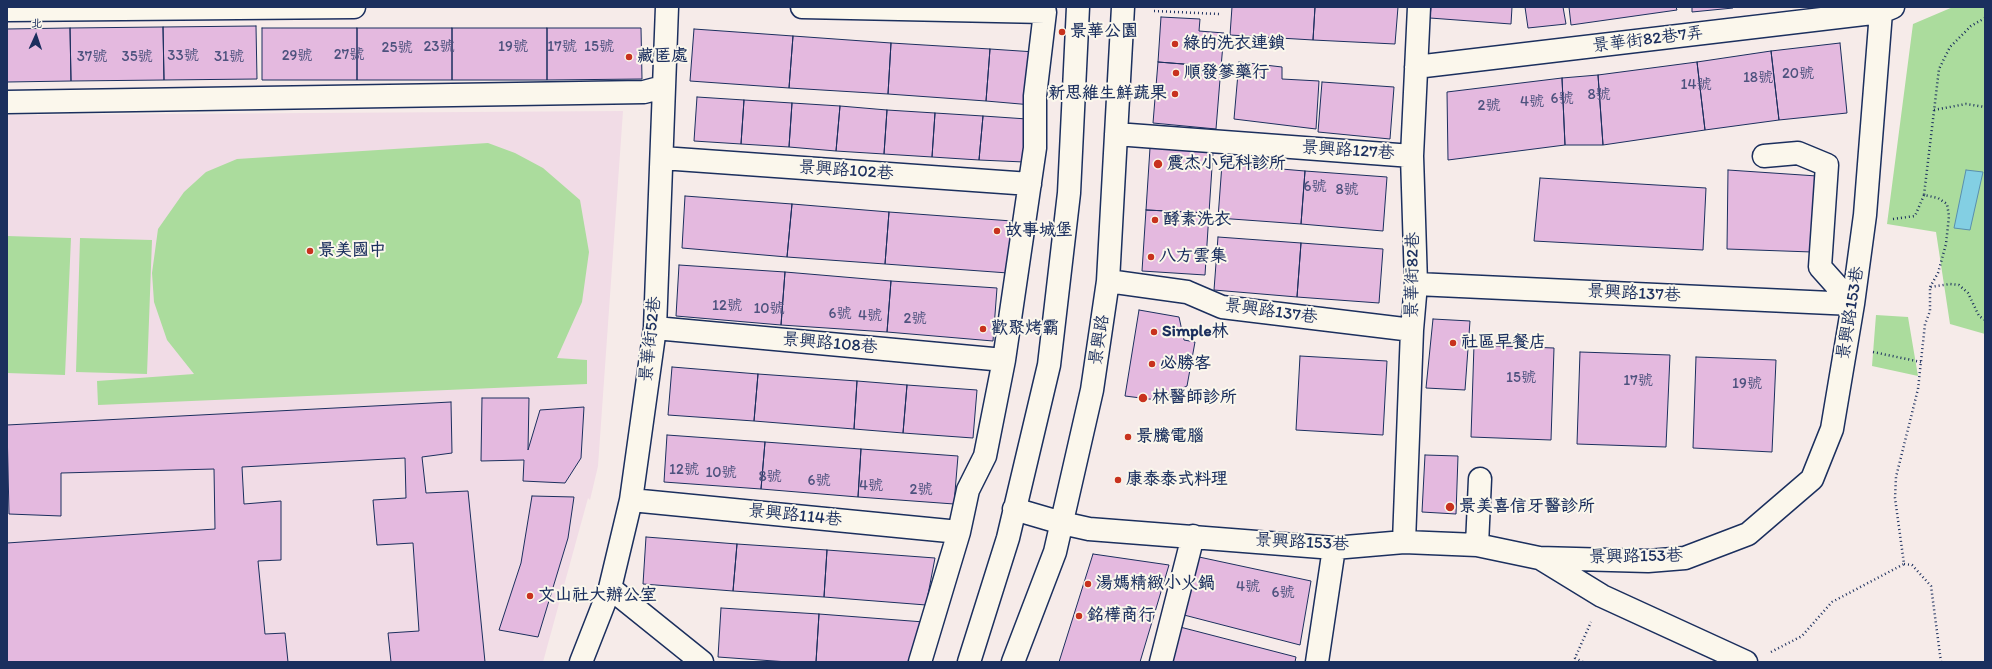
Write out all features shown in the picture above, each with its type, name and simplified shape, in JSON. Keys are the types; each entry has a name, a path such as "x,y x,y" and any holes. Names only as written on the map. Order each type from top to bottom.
{"street":[{"path":"7,10 354,7"},
{"name":"景華街52巷","path":"581,662 610,588 631,500 655,328 667,7"},
{"path":"802,7 1044,12 1035,96 1034,148 1030,184 1004,360 985,456 968,490 959,532 920,662"},
{"path":"969,662 1008,538 1049,366 1069,193 1078,7"},
{"name":"景興路","path":"1013,662 1055,552 1092,390 1108,281 1123,7"},
{"name":"景華街82巷","path":"1404,542 1412,330 1416,284 1412,156 1419,7"},
{"name":"景興路153巷","path":"1014,509 1089,529 1334,548 1404,542 1477,545 1539,558 1648,561 1685,558 1748,534 1812,479 1832,430 1853,304 1865,215 1887,10"},
{"name":"景華街82巷7弄","path":"1416,68 1887,10"},
{"path":"7,102 644,92 663,87"},
{"name":"景興路127巷","path":"1116,134 1412,156"},
{"path":"1764,156 1798,153 1827,165 1820,267 1853,304"},
{"name":"景興路102巷","path":"662,158 1030,184"},
{"name":"景興路137巷","path":"1108,281 1187,292 1222,307 1412,330"},
{"name":"景興路137巷","path":"1416,284 1853,304"},
{"name":"景興路108巷","path":"655,328 1004,360"},
{"path":"1477,545 1480,479"},
{"name":"景興路114巷","path":"631,500 959,532"},
{"path":"1161,662 1193,536"},
{"path":"1316,662 1334,548"},
{"path":"1539,558 1602,596 1746,662"},
{"path":"610,588 702,662"}],"path":[{"path":"1154,12 1219,14"},
{"path":"1865,215 1893,219 1915,216 1924,195 1939,69 1950,47 1971,26 1985,18"},
{"path":"1934,110 1966,104 1985,107"},
{"path":"1904,564 1895,498 1896,477 1918,389 1925,324 1930,311 1930,287 1938,273 1946,244 1948,216 1947,204 1938,198 1924,195"},
{"path":"1930,287 1950,284 1959,285 1968,293 1979,316 1985,320"},
{"path":"1846,346 1921,362"},
{"path":"1767,655 1802,636 1832,602 1904,564 1912,565 1931,586 1941,662"},
{"path":"1583,662 1575,658 1602,596"}],"shaded area":[{"name":"景美國中","path":"623,111 598,466 590,500 588,498 543,662 7,662 7,115"}],"green space":[{"path":"1953,7 1985,7 1985,334 1950,324 1936,232 1887,224 1913,24"},
{"path":"488,143 515,153 543,168 580,200 589,252 582,302 557,358 587,360 587,384 98,405 97,381 194,374 167,340 154,302 152,273 158,229 184,192 206,172 237,159"},
{"path":"7,236 71,238 65,375 7,373"},
{"path":"80,238 152,240 147,374 76,372"},
{"path":"1876,315 1908,317 1918,376 1872,366"}],"water":[{"path":"1966,170 1983,172 1970,230 1954,228"}],"building":[{"path":"1232,7 1315,7 1313,40 1230,35"},
{"path":"1315,7 1398,7 1395,44 1313,40"},
{"path":"1431,7 1512,7 1511,24 1430,18"},
{"path":"1525,7 1563,7 1566,24 1528,28"},
{"path":"1569,7 1676,7 1677,10 1571,25"},
{"path":"1692,7 1733,7 1733,8 1692,12"},
{"path":"1161,17 1200,19 1199,31 1224,33 1221,67 1158,62"},
{"path":"256,26 257,79 164,80 163,27"},
{"path":"163,27 164,80 71,81 70,28"},
{"path":"70,28 71,81 7,82 7,29"},
{"path":"262,28 357,28 357,80 262,80"},
{"path":"357,28 452,28 452,80 357,80"},
{"path":"452,28 547,28 547,80 452,80"},
{"path":"547,28 641,28 642,79 547,80"},
{"path":"694,29 793,36 789,88 690,81"},
{"path":"793,36 891,43 888,94 789,88"},
{"path":"891,43 990,49 986,101 888,94"},
{"path":"1840,43 1847,113 1779,120 1771,51"},
{"path":"990,49 1035,52 1032,105 986,101"},
{"path":"1771,51 1779,120 1705,130 1697,62"},
{"path":"1158,62 1221,67 1216,129 1153,123"},
{"path":"1239,62 1282,67 1282,79 1319,81 1316,129 1234,119"},
{"path":"1697,62 1705,130 1603,145 1598,75"},
{"path":"1598,75 1603,145 1565,145 1562,78"},
{"path":"1562,78 1565,145 1448,160 1447,92"},
{"path":"1322,82 1394,87 1390,139 1318,132"},
{"path":"697,97 744,100 741,144 694,141"},
{"path":"744,100 792,103 789,147 741,144"},
{"path":"792,103 840,106 836,151 789,147"},
{"path":"840,106 887,110 884,154 836,151"},
{"path":"887,110 935,113 932,157 884,154"},
{"path":"935,113 983,116 979,160 932,157"},
{"path":"983,116 1027,119 1024,162 979,160"},
{"path":"1150,148 1213,152 1209,213 1146,210"},
{"path":"1222,164 1305,171 1301,224 1218,218"},
{"path":"1728,170 1817,176 1812,252 1727,249"},
{"path":"1305,171 1387,177 1383,231 1301,224"},
{"path":"1540,178 1706,188 1703,250 1534,241"},
{"path":"685,196 792,204 787,257 682,248"},
{"path":"792,204 889,212 885,264 787,257"},
{"path":"1146,210 1209,213 1205,275 1142,271"},
{"path":"889,212 1012,221 1008,273 885,264"},
{"path":"1218,237 1301,243 1297,297 1214,290"},
{"path":"1301,243 1383,249 1379,303 1297,297"},
{"path":"679,265 785,272 781,325 676,316"},
{"path":"785,272 891,281 887,332 781,325"},
{"path":"891,281 997,288 993,341 887,332"},
{"path":"1139,310 1179,317 1184,340 1195,342 1187,386 1157,400 1125,396"},
{"path":"1433,319 1470,321 1465,390 1426,388"},
{"path":"1474,345 1554,348 1551,440 1471,437"},
{"path":"1580,352 1670,355 1666,447 1577,444"},
{"path":"1300,356 1387,361 1383,435 1296,430"},
{"path":"1696,357 1776,360 1772,452 1693,448"},
{"path":"672,367 758,374 754,421 668,415"},
{"path":"758,374 857,381 854,429 754,421"},
{"path":"857,381 907,385 903,433 854,429"},
{"path":"907,385 977,390 973,438 903,433"},
{"path":"482,398 529,398 528,450 540,410 584,407 581,458 565,483 523,481 524,460 481,461"},
{"path":"451,402 452,453 422,457 426,493 468,491 485,662 391,662 388,633 419,631 413,543 377,545 373,500 406,498 405,458 242,467 244,504 281,501 281,560 258,561 265,634 285,633 288,662 7,662 7,543 215,529 214,469 61,473 61,516 9,514 7,425"},
{"path":"667,435 765,442 761,489 664,482"},
{"path":"765,442 861,449 858,497 761,489"},
{"path":"861,449 958,456 954,504 858,497"},
{"path":"1425,455 1458,456 1456,514 1422,512"},
{"name":"文山社大辦公室","path":"532,496 574,497 568,538 538,637 499,630 521,563"},
{"path":"646,537 737,544 733,591 643,584"},
{"path":"737,544 827,550 824,597 733,591"},
{"path":"827,550 935,558 926,605 824,597"},
{"path":"1093,554 1169,565 1140,662 1059,662"},
{"path":"1199,557 1311,581 1300,645 1184,615"},
{"path":"721,608 819,614 816,662 788,662 718,657"},
{"path":"819,614 924,622 909,662 816,662"},
{"path":"1180,627 1296,657 1295,662 1171,662"}],"place":[{"name":"景華公園","path":"1062,32"},
{"name":"綠的洗衣連鎖","path":"1175,44"},
{"name":"藏匿處","path":"629,57"},
{"name":"順發篸藥行","path":"1176,73"},
{"name":"新思維生鮮蔬果","path":"1175,94"},
{"name":"震杰小兒科診所","path":"1158,164"},
{"name":"酵素洗衣","path":"1155,220"},
{"name":"故事城堡","path":"997,231"},
{"name":"景美國中","path":"310,251"},
{"name":"八方雲集","path":"1151,257"},
{"name":"歡聚烤霸","path":"983,329"},
{"name":"Simple林","path":"1154,332"},
{"name":"社區早餐店","path":"1453,343"},
{"name":"必勝客","path":"1152,364"},
{"name":"林醫師診所","path":"1143,398"},
{"name":"景騰電腦","path":"1128,437"},
{"name":"康泰泰式料理","path":"1118,480"},
{"name":"景美喜信牙醫診所","path":"1450,507"},
{"name":"湯媽精緻小火鍋","path":"1088,584"},
{"name":"文山社大辦公室","path":"530,596"},
{"name":"銘樺商行","path":"1079,616"}]}
